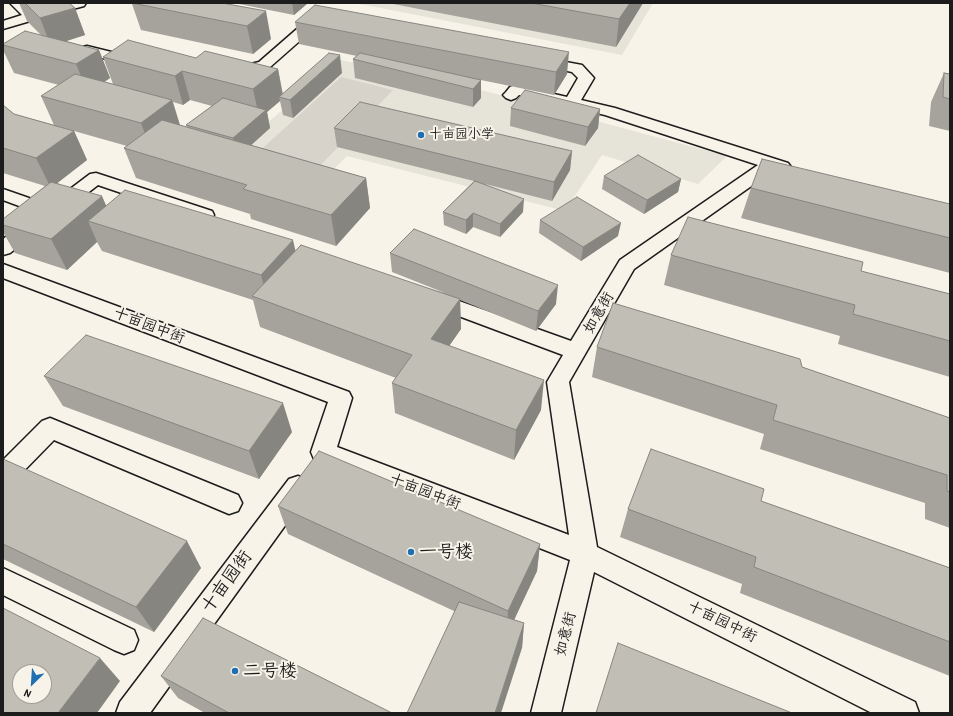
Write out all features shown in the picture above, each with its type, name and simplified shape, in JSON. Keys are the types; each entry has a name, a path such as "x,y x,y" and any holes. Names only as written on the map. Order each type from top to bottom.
{"street":[{"path":"17,3 32,16"},
{"path":"3,25 79,3"},
{"path":"218,68 242,70 264,65 318,18 334,21"},
{"path":"87,50 147,64"},
{"path":"522,58 577,68 586,78 571,103"},
{"path":"511,95 515,90 609,111 801,173"},
{"name":"如意街","path":"546,713 585,554 558,382 627,265 771,164"},
{"path":"3,249 96,178 224,222"},
{"path":"3,194 52,212"},
{"name":"十亩园中街","path":"3,271 341,398 323,452 585,554 904,713"},
{"path":"412,290 576,351"},
{"path":"3,476 50,428 229,503"},
{"name":"十亩园街","path":"131,713 323,452"},
{"path":"3,580 124,640"}],"shaded area":[{"path":"355,3 653,3 622,55"},
{"name":"十亩园小学","path":"341,60 481,90 727,156 698,184 602,155 565,211 347,156 319,184 181,145 266,124"},
{"path":"341,77 393,90 313,173 254,156"}],"building":[{"path":"25,3 69,3 75,8 40,18"},
{"path":"132,3 222,3 266,11 247,26"},
{"path":"531,3 630,3 619,19"},
{"path":"315,5 569,52 556,72 295,22"},
{"path":"25,31 99,50 76,64 3,45"},
{"path":"128,40 196,58 205,51 278,69 253,89 182,71 175,76 103,57"},
{"path":"329,53 340,55 290,100 279,97"},
{"path":"360,53 481,80 473,89 353,59"},
{"path":"944,73 950,74 950,99 943,97"},
{"path":"75,74 172,100 141,123 41,96"},
{"path":"525,90 600,109 588,127 511,108"},
{"path":"223,98 266,110 233,138 186,125"},
{"path":"360,102 572,151 554,182 334,128"},
{"path":"3,105 14,114 74,131 36,158 3,148"},
{"path":"162,120 366,178 331,215 243,189 247,185 124,148"},
{"path":"638,155 681,179 647,200 604,176"},
{"path":"762,159 950,204 950,238 751,188"},
{"path":"475,181 524,199 500,224 473,213 466,220 443,212"},
{"path":"51,182 102,196 51,239 3,225 3,219"},
{"path":"125,190 293,240 261,275 88,221"},
{"path":"577,197 621,223 583,247 540,220"},
{"path":"688,217 863,262 861,271 950,294 950,341 853,314 855,305 671,255"},
{"path":"414,229 558,285 538,311 390,253"},
{"path":"301,245 460,299 431,339 544,380 516,430 392,383 412,355 252,296"},
{"path":"613,303 800,359 802,367 950,418 950,492 947,491 947,475 773,420 777,405 597,347"},
{"path":"86,335 283,403 249,451 44,376"},
{"path":"651,449 764,489 761,501 950,568 950,642 754,567 756,557 628,509"},
{"path":"319,451 540,544 508,611 278,506"},
{"path":"3,459 187,541 136,607 3,544"},
{"path":"459,602 524,623 495,713 407,713"},
{"path":"3,608 100,658 58,713 3,713"},
{"path":"203,618 392,713 229,713 161,676"},
{"path":"618,643 792,713 596,713"}],"place":[{"name":"十亩园小学","path":"421,135"},
{"name":"一号楼","path":"411,552"},
{"name":"二号楼","path":"235,671"}]}
